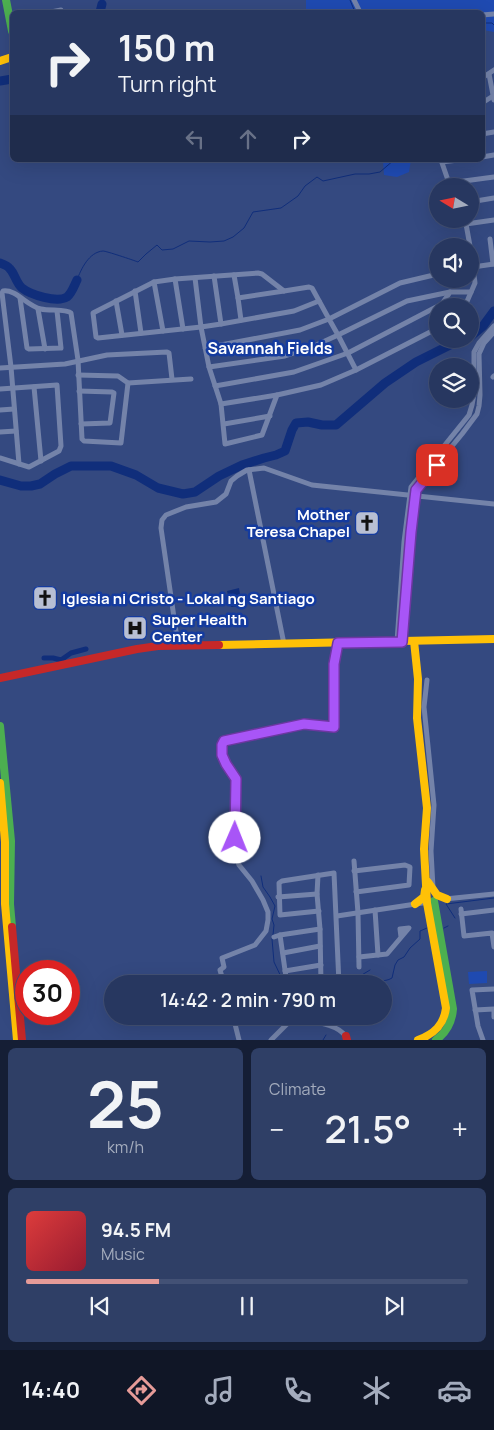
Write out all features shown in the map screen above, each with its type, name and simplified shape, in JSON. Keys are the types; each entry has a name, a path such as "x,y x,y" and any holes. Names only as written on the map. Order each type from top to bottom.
{"street":[{"path":"6,0 10,18"},
{"path":"485,76 494,70"},
{"path":"489,74 494,98"},
{"path":"442,162 447,178"},
{"path":"479,179 494,177"},
{"path":"479,200 494,198"},
{"path":"479,221 494,220"},
{"path":"479,267 494,264 490,239"},
{"path":"284,292 262,274 258,273 154,282 94,311 96,337 221,324 294,311 319,301"},
{"path":"234,275 241,320"},
{"path":"214,276 221,324"},
{"path":"205,348 300,330 329,319 400,283 429,276"},
{"path":"195,278 201,327 209,368 221,404 225,444 262,435 277,395"},
{"path":"175,279 183,329"},
{"path":"154,282 162,331"},
{"path":"238,298 312,288 356,370"},
{"path":"468,298 473,288"},
{"path":"19,464 11,367 2,318 1,301 4,290 11,291 38,309 57,312 68,311 71,313 78,360 82,439 84,441 121,443 128,383"},
{"path":"135,291 142,333"},
{"path":"209,368 285,356 312,347 407,301 450,292 471,292"},
{"path":"215,386 294,372 348,353 442,304 450,292"},
{"path":"20,298 27,348 61,348 57,312"},
{"path":"116,301 122,335"},
{"path":"38,309 45,348"},
{"path":"399,642 411,532 413,495 411,487 469,415 474,394 474,352 479,342 494,326"},
{"path":"413,495 476,414 480,395 479,354 484,343 494,332"},
{"path":"221,404 277,395 321,385 356,370 429,333"},
{"path":"0,334 6,334"},
{"path":"0,351 8,350"},
{"path":"0,368 65,364 107,355 169,352 172,380"},
{"path":"78,374 118,376 128,383 191,379"},
{"path":"0,389 57,385 61,448 41,462 29,467 0,458"},
{"path":"34,387 41,462"},
{"path":"79,391 114,393 110,423 81,424"},
{"path":"0,410 14,409"},
{"path":"224,424 270,416"},
{"path":"0,432 16,431"},
{"path":"178,645 161,528 162,520 166,515 186,507 216,502 226,494 230,481 250,470 264,468 312,485 494,504"},
{"path":"250,470 284,644"},
{"path":"0,678 158,646 414,642 494,638"},
{"path":"414,642 418,676 417,718 427,808 424,842 426,886 424,897 415,904"},
{"path":"221,975 220,970 224,967 222,958 255,945 266,931 268,912 252,881 239,865 235,852 236,779 222,755 222,745 224,741 304,724 334,727 334,664 338,643"},
{"path":"418,676 427,680 424,707 434,806 432,845 433,891 430,902"},
{"path":"0,726 5,810 5,904 17,1040"},
{"path":"0,783 11,841 10,904 22,1040"},
{"path":"354,861 358,913 359,967"},
{"path":"354,871 405,865 410,868 409,885 356,892"},
{"path":"319,911 280,915 278,886 282,881 334,872 339,975"},
{"path":"318,875 317,894 322,975"},
{"path":"426,875 433,891 439,897 448,899"},
{"path":"426,886 453,1013 447,1030 436,1040"},
{"path":"278,897 317,894"},
{"path":"337,916 494,894"},
{"path":"418,1040 435,1032 442,1024 446,1013 433,916 439,905 448,899"},
{"path":"415,904 433,916"},
{"path":"375,910 378,955"},
{"path":"494,910 461,911 464,936 492,933 494,947"},
{"path":"286,975 283,953 277,936 320,929"},
{"path":"359,957 387,954 401,937"},
{"path":"283,953 320,946"},
{"path":"285,971 321,965"},
{"path":"482,1040 474,1010 472,990 494,989"},
{"path":"474,1010 494,1010 494,1017"},
{"path":"270,1040 290,1021 296,1019 336,1027 344,1033 347,1039"},
{"path":"235,1025 239,1040"}],"shaded area":[{"path":"306,0 494,0 494,32 485,30 485,10 306,10"},
{"path":"383,162 411,162 409,172 397,177 384,175"},
{"path":"239,588 242,606 231,607 227,591"},
{"path":"487,971 487,983 469,984 468,972"}],"waterway":[{"path":"350,0 354,10"},
{"path":"100,10 102,4"},
{"path":"485,23 492,23 494,25"},
{"path":"0,81 10,79"},
{"path":"77,280 86,262 98,252 105,251 138,262 157,245 162,250 173,249 189,241 224,241 233,237 244,228 253,212 281,208 298,196 305,186 317,177 323,181 355,174 380,172 392,162"},
{"path":"0,263 9,268 22,288 44,297 57,299 67,297 77,280"},
{"path":"479,329 494,311"},
{"path":"0,480 21,486 31,486 40,484 71,466 111,466 136,475 158,488 183,494 195,492 219,476 242,465 285,451 296,423 308,422 336,425 385,383 416,362 444,348"},
{"path":"44,658 61,660 71,653 86,649"},
{"path":"261,876 263,887 275,906 272,919 274,925 273,935"},
{"path":"455,918 446,904 494,898"},
{"path":"444,928 448,926"},
{"path":"392,978 398,960 404,957 420,939 420,931 427,928"},
{"path":"272,939 274,962 280,975"},
{"path":"362,975 370,970"},
{"path":"323,1040 326,1035"}],"traffic: fast":[{"path":"6,0 10,21"},
{"path":"0,726 11,841 10,904 12,927"},
{"path":"434,901 453,1009 448,1026 436,1040"}],"traffic: slow":[{"path":"0,61 10,58"},
{"path":"219,645 494,639"},
{"path":"414,641 418,679 417,718 427,808 424,849 427,903 446,1008 443,1019 437,1028 429,1035 418,1040"},
{"path":"0,783 5,842 5,904 17,1040"},
{"path":"428,882 437,895 447,899"},
{"path":"415,904 424,897 425,890"}],"traffic: jam":[{"path":"0,678 137,649 158,646 219,645"},
{"path":"12,927 22,1040"},
{"path":"346,1036 347,1040"}],"place":[{"name":"Mother Teresa Chapel","path":"367,523"},
{"name":"Iglesia ni Cristo - Lokal ng Santiago","path":"45,598"},
{"name":"Super Health Center","path":"135,628"}],"district":[{"name":"Savannah Fields","path":"270,348"}],"route":[{"path":"235,838 236,779 222,755 224,741 304,724 334,727 334,664 338,643 402,642 416,490 437,465"}]}
